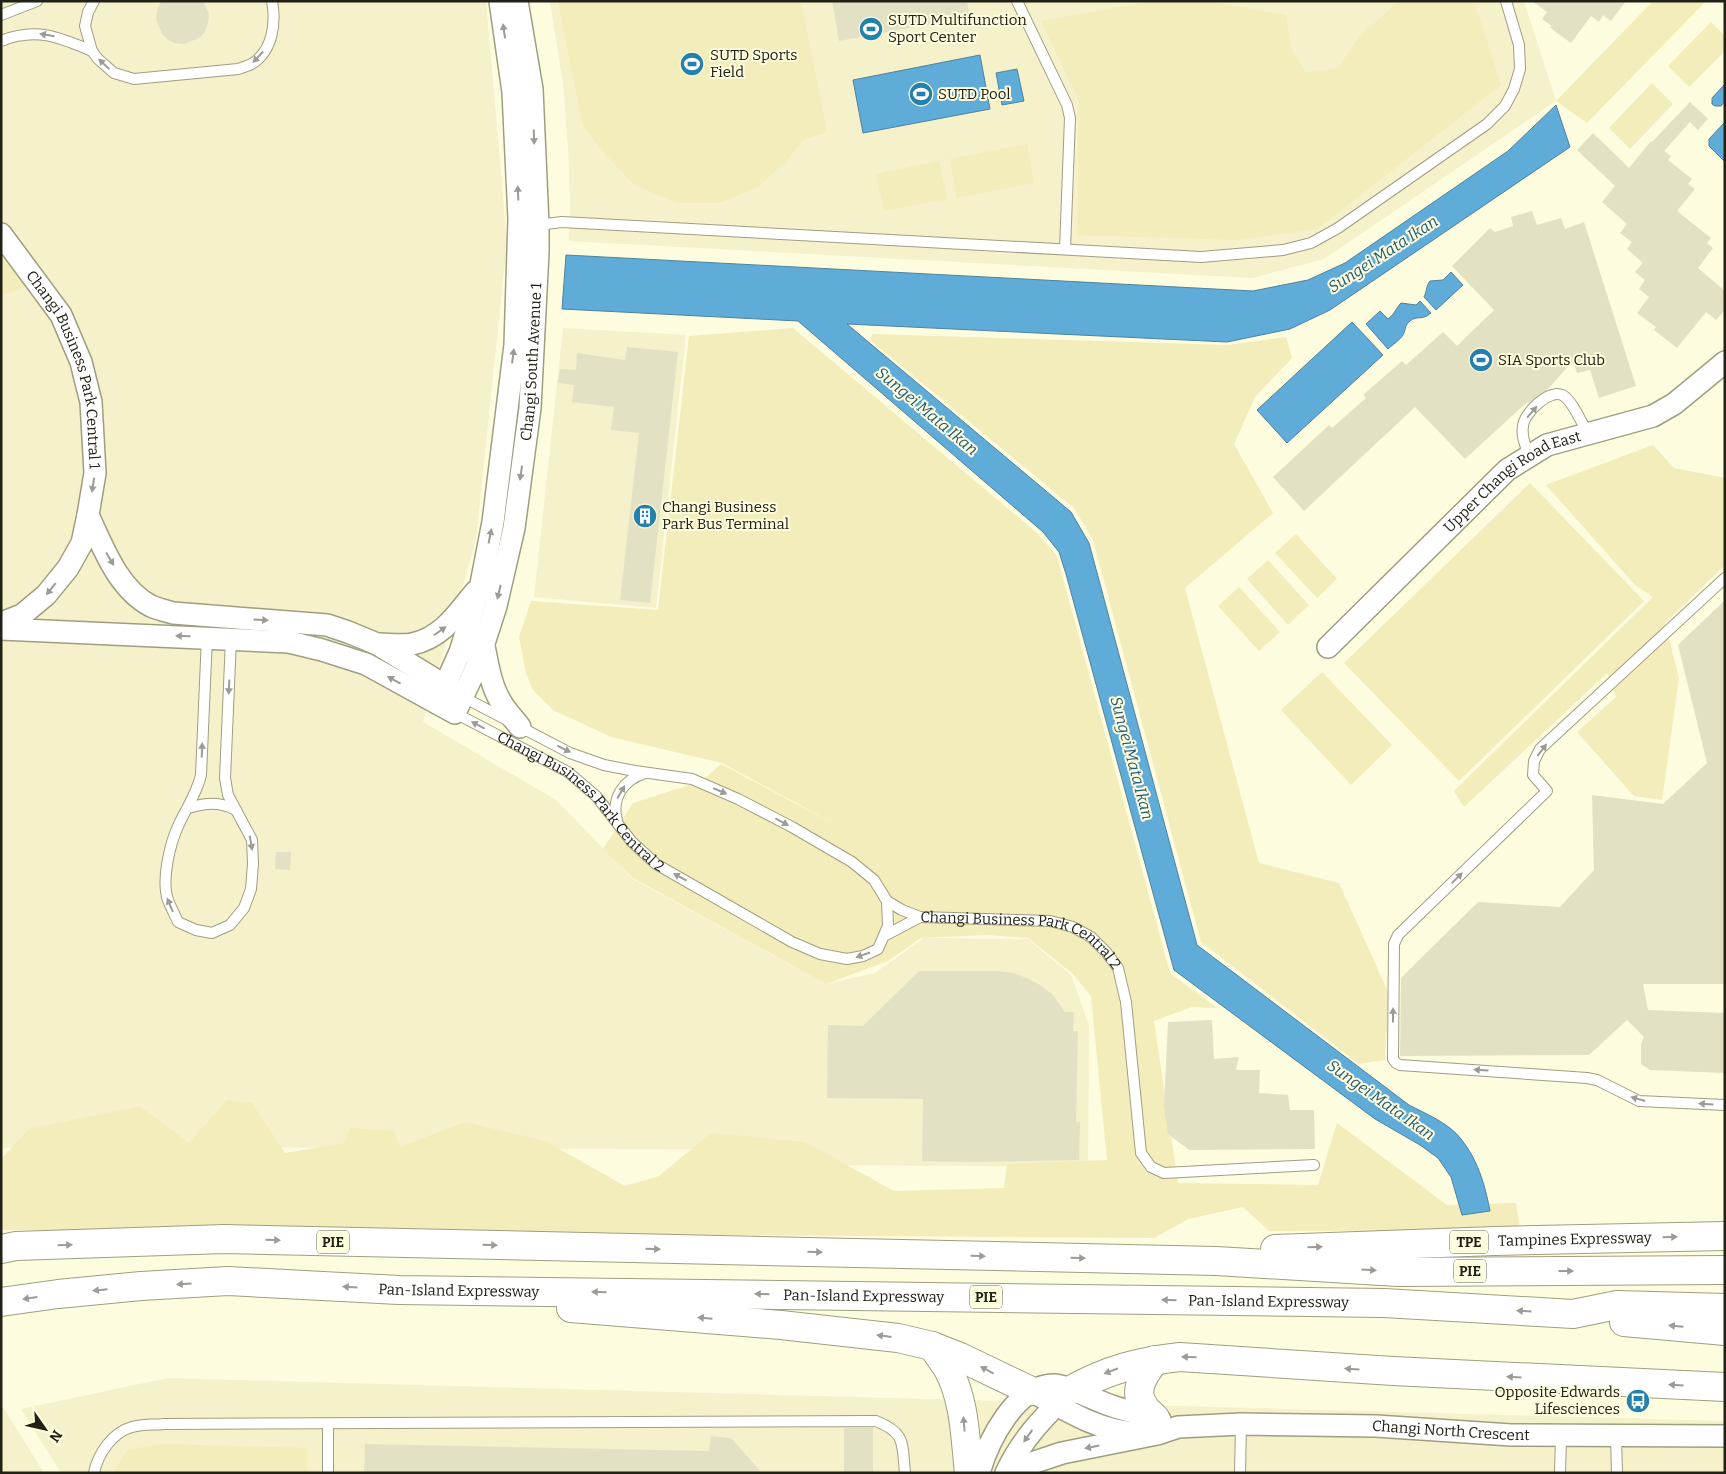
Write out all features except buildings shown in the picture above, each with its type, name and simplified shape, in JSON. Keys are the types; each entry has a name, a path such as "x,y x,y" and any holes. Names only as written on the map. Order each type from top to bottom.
{"highway":[{"name":"Tampines Expressway","path":"1216,1261 1231,1255 1275,1249 1495,1241 1725,1236"},
{"name":"PIE","path":"6,1246 224,1239 1216,1261 1398,1272 1725,1270"},
{"name":"Pan-Island Expressway","path":"1,1302 141,1286 228,1281 398,1290 1384,1303 1572,1314 1617,1305 1725,1308"},
{"path":"398,1290 582,1310 712,1319 898,1338 932,1346 960,1356 1031,1391"},
{"path":"1572,1314 1609,1321 1725,1331"},
{"path":"932,1346 947,1368 957,1390 963,1412 969,1473"},
{"path":"1063,1398 1090,1379 1116,1369 1155,1360 1180,1357 1393,1371 1725,1388"},
{"path":"1155,1360 1146,1371 1140,1384 1140,1396 1144,1406 1163,1426"}],"street":[{"name":"Changi South Avenue 1","path":"450,700 481,584 493,522 514,355 519,238 513,92 500,1"},
{"name":"Changi South Avenue 1","path":"450,700 476,668 496,606 514,528 530,408 538,272 538,226 532,88 517,1"},
{"name":"Changi Business Park Central 1","path":"1,234 61,315 81,362 91,402 95,473 82,543 68,568 46,596 22,615 1,623"},
{"name":"Upper Changi Road East","path":"1328,647 1508,470 1547,445 1653,416 1674,404 1725,362"},
{"name":"Changi Business Park Central 2","path":"88,515 107,555 122,578 137,596 151,606 173,613 327,625 377,644 450,700"},
{"name":"Changi South Avenue 1","path":"377,644 412,644 431,637 448,625 481,584"},
{"name":"Changi Business Park Central 2","path":"1,629 289,642 366,664 450,700"},
{"name":"Changi Business Park Central 2","path":"484,646 489,672 501,702 520,727"},
{"name":"Changi North Crescent","path":"978,1473 982,1459 996,1431 1010,1410 1031,1391 1053,1385 1061,1386 1063,1398 1132,1413 1163,1426"},
{"path":"1006,1473 1014,1455 1036,1424 1063,1398"},
{"name":"Changi North Crescent","path":"1019,1473 1036,1462 1062,1453 1163,1426 1241,1424 1376,1426 1511,1435 1616,1437 1725,1436"}],"lane":[{"path":"1,15 37,1"},
{"path":"94,1 88,12 85,26 92,51 98,60 114,73 134,79 238,69 254,62 266,48 274,30 272,1"},
{"path":"1017,1 1067,105 1070,118 1065,249"},
{"path":"538,226 562,222 1201,257 1283,250 1311,243 1338,228 1487,124 1505,106 1514,89 1520,69 1519,45 1506,1"},
{"path":"1,40 34,33 59,37 92,51"},
{"path":"1529,456 1523,438 1523,424 1528,414 1542,400 1553,394 1561,394 1568,400 1588,434"},
{"path":"1725,578 1540,749 1534,761 1533,775 1547,791 1395,940 1393,1059 1400,1065 1588,1078 1598,1080 1639,1101 1725,1105"},
{"path":"207,637 201,774 198,789 171,845 165,881 167,899 178,922 196,930 212,933 230,925 244,908 251,889 253,864 252,840 241,816 228,795 225,778 231,639"},
{"name":"Changi Business Park Central 2","path":"450,700 520,727 570,752 596,762 646,773 692,779 738,799 792,827 852,862 874,880 887,901 902,910 920,917 1050,921 1073,927 1091,937 1118,968 1126,1002 1141,1153 1151,1167 1164,1173 1314,1165"},
{"name":"Changi Business Park Central 2","path":"450,700 568,772 596,796 632,842 656,864 792,942 820,954 847,959 863,956 878,949 884,936 888,926 887,901"},
{"path":"617,822 615,805 618,796 625,785 634,777 646,773"},
{"path":"188,808 207,803 216,803 227,805 236,810"},
{"path":"884,936 920,917"},
{"path":"94,1473 95,1466 104,1448 118,1433 133,1426 164,1424 876,1421 891,1427 902,1440 905,1473"},
{"path":"328,1424 328,1473"},
{"path":"1240,1473 1241,1424"},
{"path":"1560,1436 1560,1473"},
{"path":"1616,1437 1616,1473"}],"shaded area":[{"path":"1,1 486,1 507,242 476,540 423,722 556,800 633,879 826,984 875,973 924,938 1028,939 1071,975 1089,1025 1088,1167 827,1165 775,1150 17,1146 1,1149"},
{"path":"550,1 1524,1 1556,101 1324,259 1252,278 569,241 568,147 563,84"},
{"name":"SUTD Sports Field","path":"558,1 801,1 827,132 804,139 785,162 757,188 718,203 677,203 633,184 583,126"},
{"path":"1153,1 1214,2 1286,15 1291,48 1306,73 1338,68 1361,35 1399,1 1474,1 1501,85 1317,229 1238,240 1077,235 1079,100 1041,21"},
{"path":"1653,1 1706,1 1587,123 1556,101"},
{"path":"1711,22 1725,36 1725,51 1689,87 1668,66"},
{"path":"1652,83 1673,104 1630,149 1609,128"},
{"path":"1027,144 1034,183 957,198 950,159"},
{"path":"939,161 947,199 884,211 876,174"},
{"path":"1,235 35,282 1,296"},
{"name":"Changi Business Park Bus Terminal","path":"563,328 686,335 656,608 534,597"},
{"path":"793,328 1038,534 1057,556 1170,973 1217,1008 1192,1007 1154,1021 1178,1183 1318,1185 1337,1123 1447,1205 1516,1203 1520,1230 1269,1231 1243,1207 1188,1219 1154,1238 1,1230 1,1159 29,1129 140,1106 189,1143 227,1100 252,1103 285,1153 345,1143 350,1128 394,1131 400,1147 465,1122 545,1141 625,1186 659,1176 711,1133 805,1142 894,1191 1004,1188 1007,1164 1107,1160 1091,996 1073,974 1028,938 986,935 921,938 888,961 826,984 633,878 603,849 633,803 702,781 721,764 846,830 722,763 611,737 553,710 533,690 526,673 519,637 531,601 658,610 689,336"},
{"path":"872,334 1228,345 1286,337 1292,358 1255,397 1234,444 1273,513 1185,588 1259,863 1339,883 1389,994 1385,1060 1359,1064 1201,942 1093,540 1074,508 870,340"},
{"path":"1653,445 1674,468 1725,478 1725,565 1665,623 1679,678 1662,800 1634,796 1577,732 1616,697 1607,673 1464,807 1454,791 1653,597 1635,585 1546,485"},
{"path":"1530,483 1644,601 1459,781 1344,663"},
{"path":"1296,534 1337,579 1317,598 1275,553"},
{"path":"1268,560 1309,605 1288,625 1247,579"},
{"path":"1239,587 1280,632 1259,651 1218,606"},
{"path":"1322,672 1392,745 1351,785 1281,710"},
{"path":"168,1378 1725,1421 1725,1473 61,1473 21,1409"},
{"path":"1,1407 3,1407 44,1473 1,1473"},
{"path":"161,1444 307,1448 307,1473 113,1473 127,1450"}],"water":[{"name":"SUTD Pool","path":"980,55 990,109 863,133 853,80"},
{"path":"1017,69 1024,101 1002,105 996,73"},
{"path":"1725,84 1725,101 1721,106 1715,106 1712,104 1712,98"},
{"name":"Sungei Mata Ikan","path":"1556,105 1570,147 1330,310 1290,329 1227,342 847,324 1071,512 1089,543 1197,945 1409,1105 1437,1119 1456,1133 1467,1147 1476,1164 1483,1182 1490,1211 1462,1215 1451,1177 1438,1158 1420,1145 1375,1119 1174,970 1066,574 1059,552 1043,532 798,321 562,309 566,255 1253,291 1308,280 1345,263 1508,151"},
{"path":"1725,122 1725,162 1709,146 1709,139"},
{"path":"1451,272 1463,285 1436,310 1424,297 1428,285 1430,281 1443,280"},
{"path":"1420,301 1431,313 1425,317 1415,318 1410,321 1402,337 1388,349 1366,324 1380,311 1388,319 1401,303 1416,305"},
{"path":"1352,322 1383,355 1287,443 1257,410"}],"place":[{"name":"SUTD Multifunction Sport Center","path":"871,29"},
{"name":"SUTD Sports Field","path":"692,64"},
{"name":"SUTD Pool","path":"921,94"},
{"name":"SIA Sports Club","path":"1481,360"},
{"name":"Changi Business Park Bus Terminal","path":"645,516"},
{"name":"Opposite Edwards Lifesciences","path":"1638,1401"}]}
